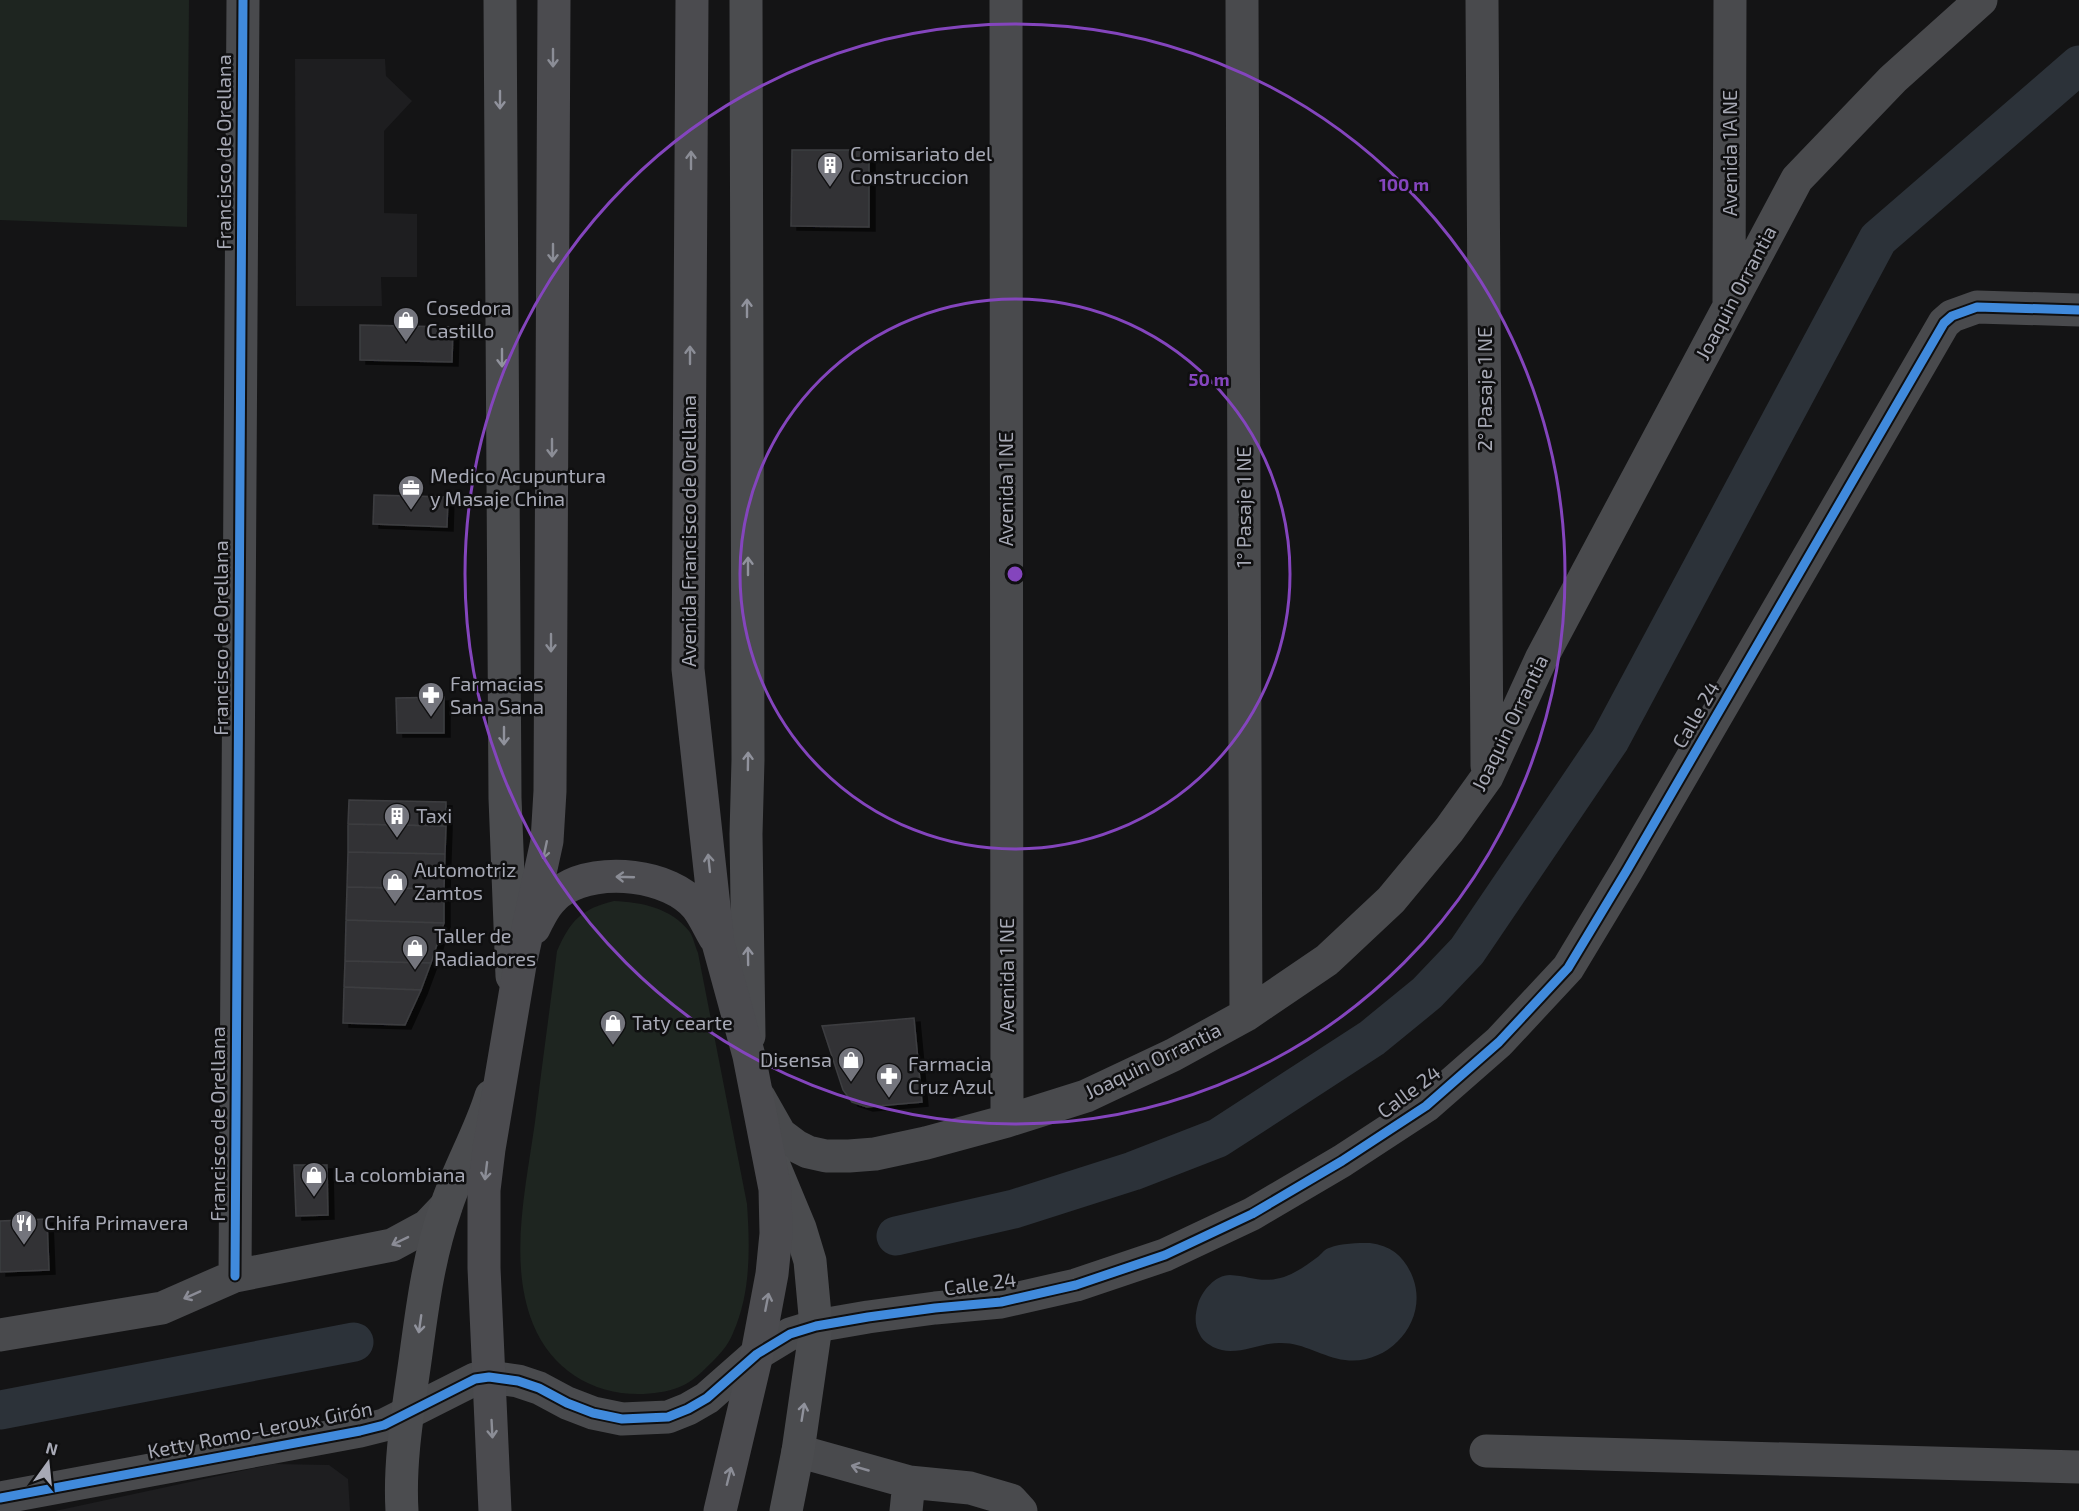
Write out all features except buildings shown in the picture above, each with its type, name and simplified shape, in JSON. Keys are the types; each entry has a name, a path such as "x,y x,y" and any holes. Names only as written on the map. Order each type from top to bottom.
{"highway":[{"path":"495,1511 503,1379 484,1268 484,1190 520,964 548,841 550,791 554,0"},
{"name":"Avenida Francisco de Orellana","path":"692,0 688,669 718,943 749,1056 770,1155 775,1189 776,1234 772,1274 757,1354 720,1511"},
{"path":"520,964 546,905 563,889 580,881 611,876 634,877 661,883 679,892 697,906 718,943"}],"main road":[{"path":"500,0 505,798 513,1005"},
{"name":"Avenida Francisco de Orellana","path":"746,0 748,760 746,834 749,1056"},
{"path":"402,1511 402,1472 408,1413 428,1272 435,1240 446,1206 488,1104 505,1051"},
{"name":"Avenida Francisco de Orellana","path":"770,1155 800,1228 810,1261 816,1326 798,1450 786,1511"}],"street":[{"name":"Francisco de Orellana","path":"235,1276 243,0"},
{"name":"Avenida 1 NE","path":"1006,0 1007,1121"},
{"name":"1° Pasaje 1 NE","path":"1242,0 1246,1015"},
{"name":"2° Pasaje 1 NE","path":"1482,0 1487,777"},
{"name":"Avenida 1A NE","path":"1729,306 1730,0"},
{"name":"Joaquin Orrantia","path":"758,1095 780,1134 808,1152 826,1156 875,1154 926,1143 1086,1096 1173,1055 1246,1015 1327,960 1391,900 1449,830 1487,777 1541,658 1797,179 1893,79 1972,5"},
{"name":"Calle 24","path":"503,1379 539,1388 567,1403 593,1413 622,1419 668,1417 707,1398 757,1354 790,1334 816,1326 935,1308 1001,1302 1076,1285 1166,1255 1252,1214 1342,1161 1426,1106 1498,1042 1568,968 1944,323 1953,316 1977,307 2079,310"},
{"path":"0,1335 162,1308 235,1276 392,1245 427,1226 446,1206"},
{"name":"Ketty Romo-Leroux Girón","path":"0,1498 360,1431 384,1425 475,1379 503,1379"},
{"path":"798,1450 907,1497 970,1488 1011,1500 1021,1511"},
{"path":"1486,1451 2079,1467"}],"shaded area":[{"path":"0,0 189,0 187,227 0,220"},
{"path":"295,59 385,59 386,76 412,101 384,131 384,213 417,214 417,277 381,277 382,306 296,306"},
{"path":"614,901 645,905 664,912 682,923 692,936 698,953 747,1204 748,1220 749,1253 746,1286 739,1318 729,1341 712,1362 688,1383 670,1390 644,1394 609,1391 592,1385 577,1377 551,1355 533,1324 526,1300 520,1250 524,1198 557,951 567,931 578,917 593,908"},
{"path":"1370,1243 1385,1247 1402,1258 1413,1278 1416,1294 1415,1310 1402,1337 1390,1348 1376,1356 1361,1360 1345,1360 1288,1343 1229,1351 1213,1347 1201,1337 1196,1324 1198,1304 1206,1289 1219,1278 1230,1275 1263,1280 1276,1279 1297,1271 1334,1246"},
{"path":"274,1464 329,1465 348,1479 350,1511 55,1511"}],"waterway":[{"path":"896,1236 1014,1209 1133,1171 1218,1138 1372,1038 1427,993 1467,951 1610,740 1878,239 2079,65"},
{"path":"0,1410 354,1342"}],"cycle path":[{"path":"235,1276 243,0"},
{"path":"0,1498 360,1431 384,1425 475,1379 489,1377 518,1381 539,1388 567,1403 593,1413 622,1419 668,1417 707,1398 757,1354 790,1334 816,1326 868,1317 1001,1302 1076,1285 1165,1255 1252,1214 1342,1161 1426,1106 1499,1042 1568,968 1944,323 1952,316 1977,307 2079,310"}],"place":[{"name":"Comisariato del Construccion","path":"830,188"},
{"name":"Cosedora Castillo","path":"406,343"},
{"name":"Medico Acupuntura y Masaje China","path":"411,511"},
{"name":"Farmacias Sana Sana","path":"431,718"},
{"name":"Taxi","path":"397,839"},
{"name":"Automotriz Zamtos","path":"395,905"},
{"name":"Taller de Radiadores","path":"415,971"},
{"name":"Taty cearte","path":"613,1046"},
{"name":"Disensa","path":"851,1083"},
{"name":"Farmacia Cruz Azul","path":"889,1099"},
{"name":"La colombiana","path":"314,1198"},
{"name":"Chifa Primavera","path":"24,1246"}]}
